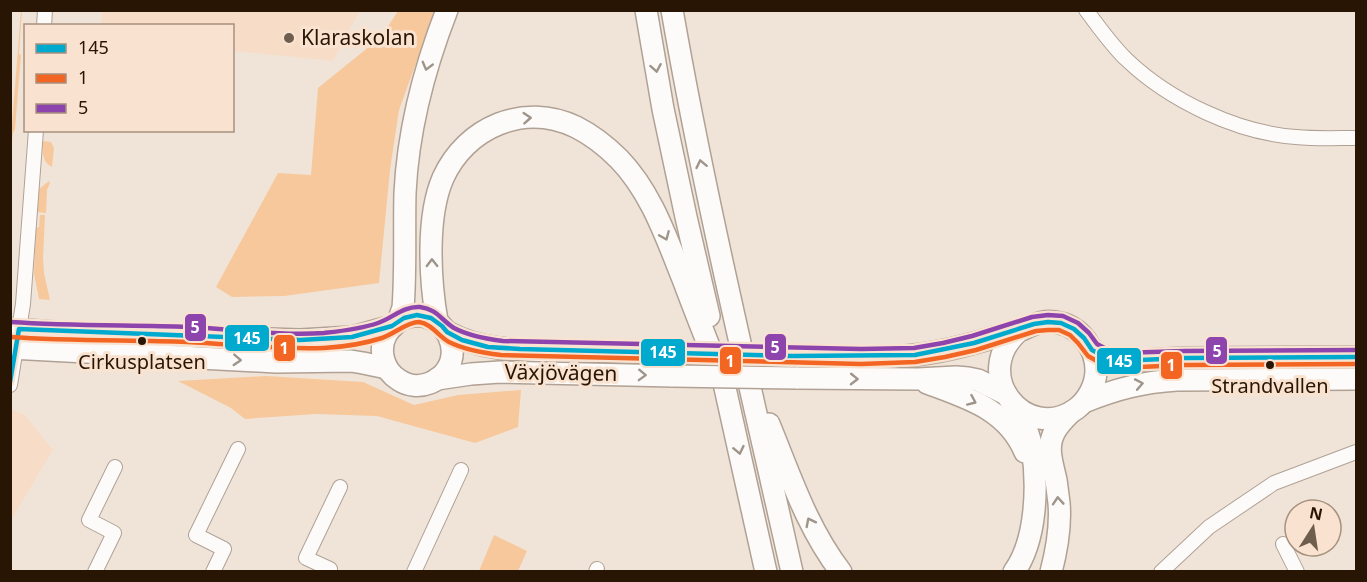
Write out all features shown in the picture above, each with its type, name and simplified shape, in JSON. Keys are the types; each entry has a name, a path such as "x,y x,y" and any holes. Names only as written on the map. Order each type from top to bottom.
{"highway":[{"path":"387,368 382,356 382,344 403,308 405,192 408,156 430,56 447,10"},
{"path":"646,10 670,142 766,572"},
{"path":"672,10 711,214 792,572"},
{"path":"437,379 446,370 451,358 452,344 442,327 434,303 432,272 433,216 443,179 453,161 472,140 493,125 527,117 557,120 574,126 598,140 621,161 634,177 658,218 724,384"},
{"name":"Växjövägen","path":"14,339 300,340 352,337 417,315 424,316 462,340 488,347 520,350 861,357 915,355 974,343 1041,322 1048,322 1061,323 1074,329 1092,350 1118,361 1185,358 1356,357"},
{"name":"Växjövägen","path":"1021,329 1007,344 1000,364 1002,385 1006,394 1021,411"},
{"name":"Växjövägen","path":"14,339 276,362 351,361 387,368 396,378 409,384 423,385 437,379 510,372 796,378 956,377 978,380 1006,394"},
{"path":"1051,572 1059,530 1059,504 1049,452 1050,443 1059,425 1090,393 1095,383 1095,360 1092,350"},
{"path":"746,366 805,512 830,558 841,572"},
{"path":"918,379 983,406 1002,419 1015,432 1034,475"},
{"path":"1021,411 1045,418 1058,417 1113,391 1154,381 1356,379"},
{"path":"1014,572 1026,546 1035,501 1032,448 1021,411"}],"street":[{"path":"1086,10 1126,60 1182,101 1209,114 1263,132 1296,138 1356,138"},
{"path":"10,385 14,339 23,304 36,132"},
{"path":"213,572 224,549 196,535 238,449"},
{"path":"1161,572 1209,527 1274,483 1356,452"},
{"path":"95,572 114,533 89,520 115,467"},
{"path":"414,572 461,470"},
{"path":"329,572 330,569 306,558 340,487"},
{"path":"1290,558 1297,572"}],"shaded area":[{"name":"Klaraskolan","path":"102,10 360,11 333,61 234,51 234,24 101,24"},
{"path":"21,11 19,54 21,55 15,129 11,148 11,124"},
{"path":"398,11 435,11 399,110 390,170 379,283 284,296 232,297 216,287 278,173 311,175 318,88 381,37"},
{"path":"43,141 51,142 54,148 52,167 43,156"},
{"path":"49,181 46,213 37,212 38,190"},
{"path":"40,215 45,215 43,259 50,300 39,299 34,274 36,228 39,227"},
{"path":"266,376 363,382 414,405 458,395 521,390 518,427 475,443 377,416 315,414 245,419 231,408 178,381"},
{"path":"11,409 25,415 53,450 11,520"},
{"path":"494,535 527,551 518,571 479,571"}],"transit line":[{"name":"5","path":"11,322 188,327 307,334 365,327 408,308 420,307 435,312 460,331 503,341 861,349 914,348 943,343 1032,317 1048,315 1063,316 1078,323 1097,344 1119,353 1356,350"},
{"name":"145","path":"10,382 19,329 300,340 352,337 392,326 404,318 417,315 431,318 447,332 462,340 488,347 520,349 792,356 915,355 974,343 1034,324 1048,322 1061,323 1074,329 1092,350 1118,361 1185,358 1356,357"},
{"name":"1","path":"10,337 324,348 375,340 419,322 428,325 445,340 455,345 474,351 501,355 861,364 915,362 945,357 1036,331 1059,330 1070,335 1088,356 1104,365 1117,368 1185,365 1356,364"}],"place":[{"name":"Klaraskolan","path":"289,38"},
{"name":"Cirkusplatsen","path":"142,341"},
{"name":"Strandvallen","path":"1270,365"}]}
